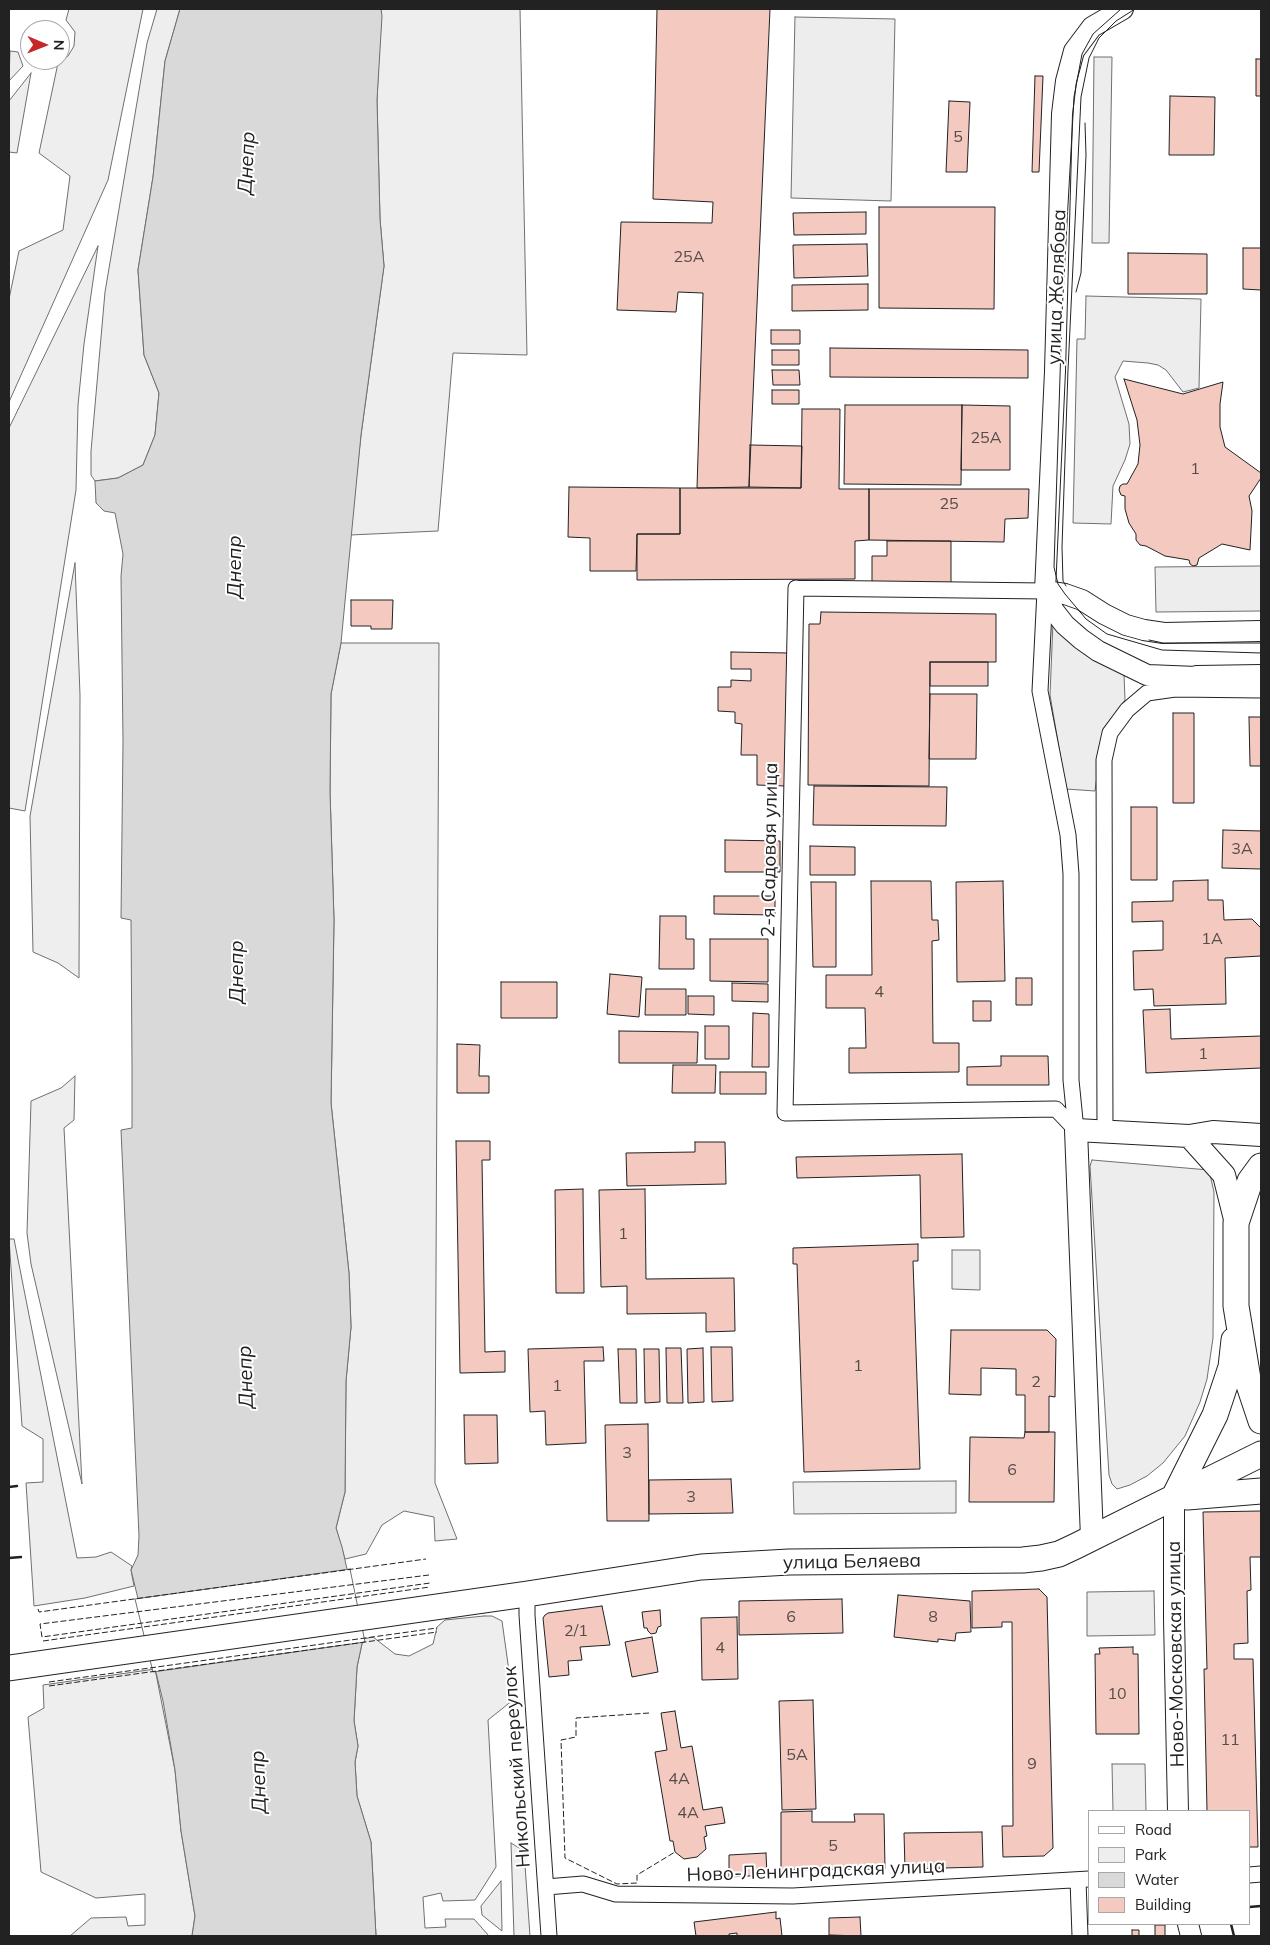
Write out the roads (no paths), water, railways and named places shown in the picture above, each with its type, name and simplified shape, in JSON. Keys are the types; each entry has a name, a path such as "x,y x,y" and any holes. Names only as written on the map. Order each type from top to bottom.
{"main road":[{"path":"1197,677 1261,676"},
{"path":"1092,1538 1076,1130 1189,1136 1213,1132 1261,1135"},
{"path":"1174,1498 1206,1436 1224,1392 1232,1359 1236,1306 1236,1223 1224,1175 1189,1136"},
{"path":"1236,1223 1250,1181 1261,1166"},
{"path":"1236,1306 1249,1385 1261,1421"},
{"path":"1174,1498 1261,1454"},
{"name":"улица Беляева","path":"9,1668 726,1565 789,1562 1023,1560 1058,1554 1174,1498 1261,1491"}],"street":[{"name":"улица Желябова","path":"1045,591 1055,371 1062,114 1066,81 1074,52 1092,27 1123,9"},
{"name":"2-я Садовая улица","path":"1045,591 796,588 785,1112 1056,1109 1076,1130"},
{"path":"1045,591 1082,600 1126,625 1144,630 1164,633 1261,631"},
{"path":"1045,591 1054,611 1065,625 1081,639 1147,684 1175,689 1261,690"},
{"path":"1045,591 1040,691 1068,835 1070,864 1071,1080 1076,1130"},
{"path":"1105,1132 1104,760 1110,733 1147,684 1197,677"},
{"name":"Ново-Московская улица","path":"1174,1498 1174,1620 1178,1810"},
{"name":"Никольский переулок","path":"527,1594 550,1936"},
{"path":"1080,1936 1083,1880"},
{"name":"Ново-Ленинградская улица","path":"546,1886 583,1884 616,1894 793,1896 1083,1880"}],"water":[{"name":"Днепр","path":"180,9 381,9 382,16 377,100 380,219 384,266 361,435 341,643 331,694 330,792 334,920 331,1103 349,1273 351,1327 346,1381 345,1492 336,1528 363,1639 357,1667 354,1721 358,1746 355,1762 357,1796 371,1842 376,1936 192,1936 195,1916 181,1831 175,1770 163,1701 131,1570 138,1555 139,1536 121,1130 132,1128 131,920 121,918 123,741 121,576 123,554 115,513 104,511 96,503 95,481 118,478 143,465 155,435 159,393 144,355 138,270 153,177 165,61"}],"tram line":[{"path":"1121,9 1093,34 1082,54 1074,97 1062,313 1054,567 1058,584 1065,594 1086,619 1107,634 1162,650 1261,653"},
{"path":"1066,586 1063,581 1062,547 1081,97 1089,58 1099,38 1116,21 1135,9"},
{"path":"1076,292 1081,273 1086,155 1085,123"},
{"path":"1149,640 1163,643 1261,643"}]}
